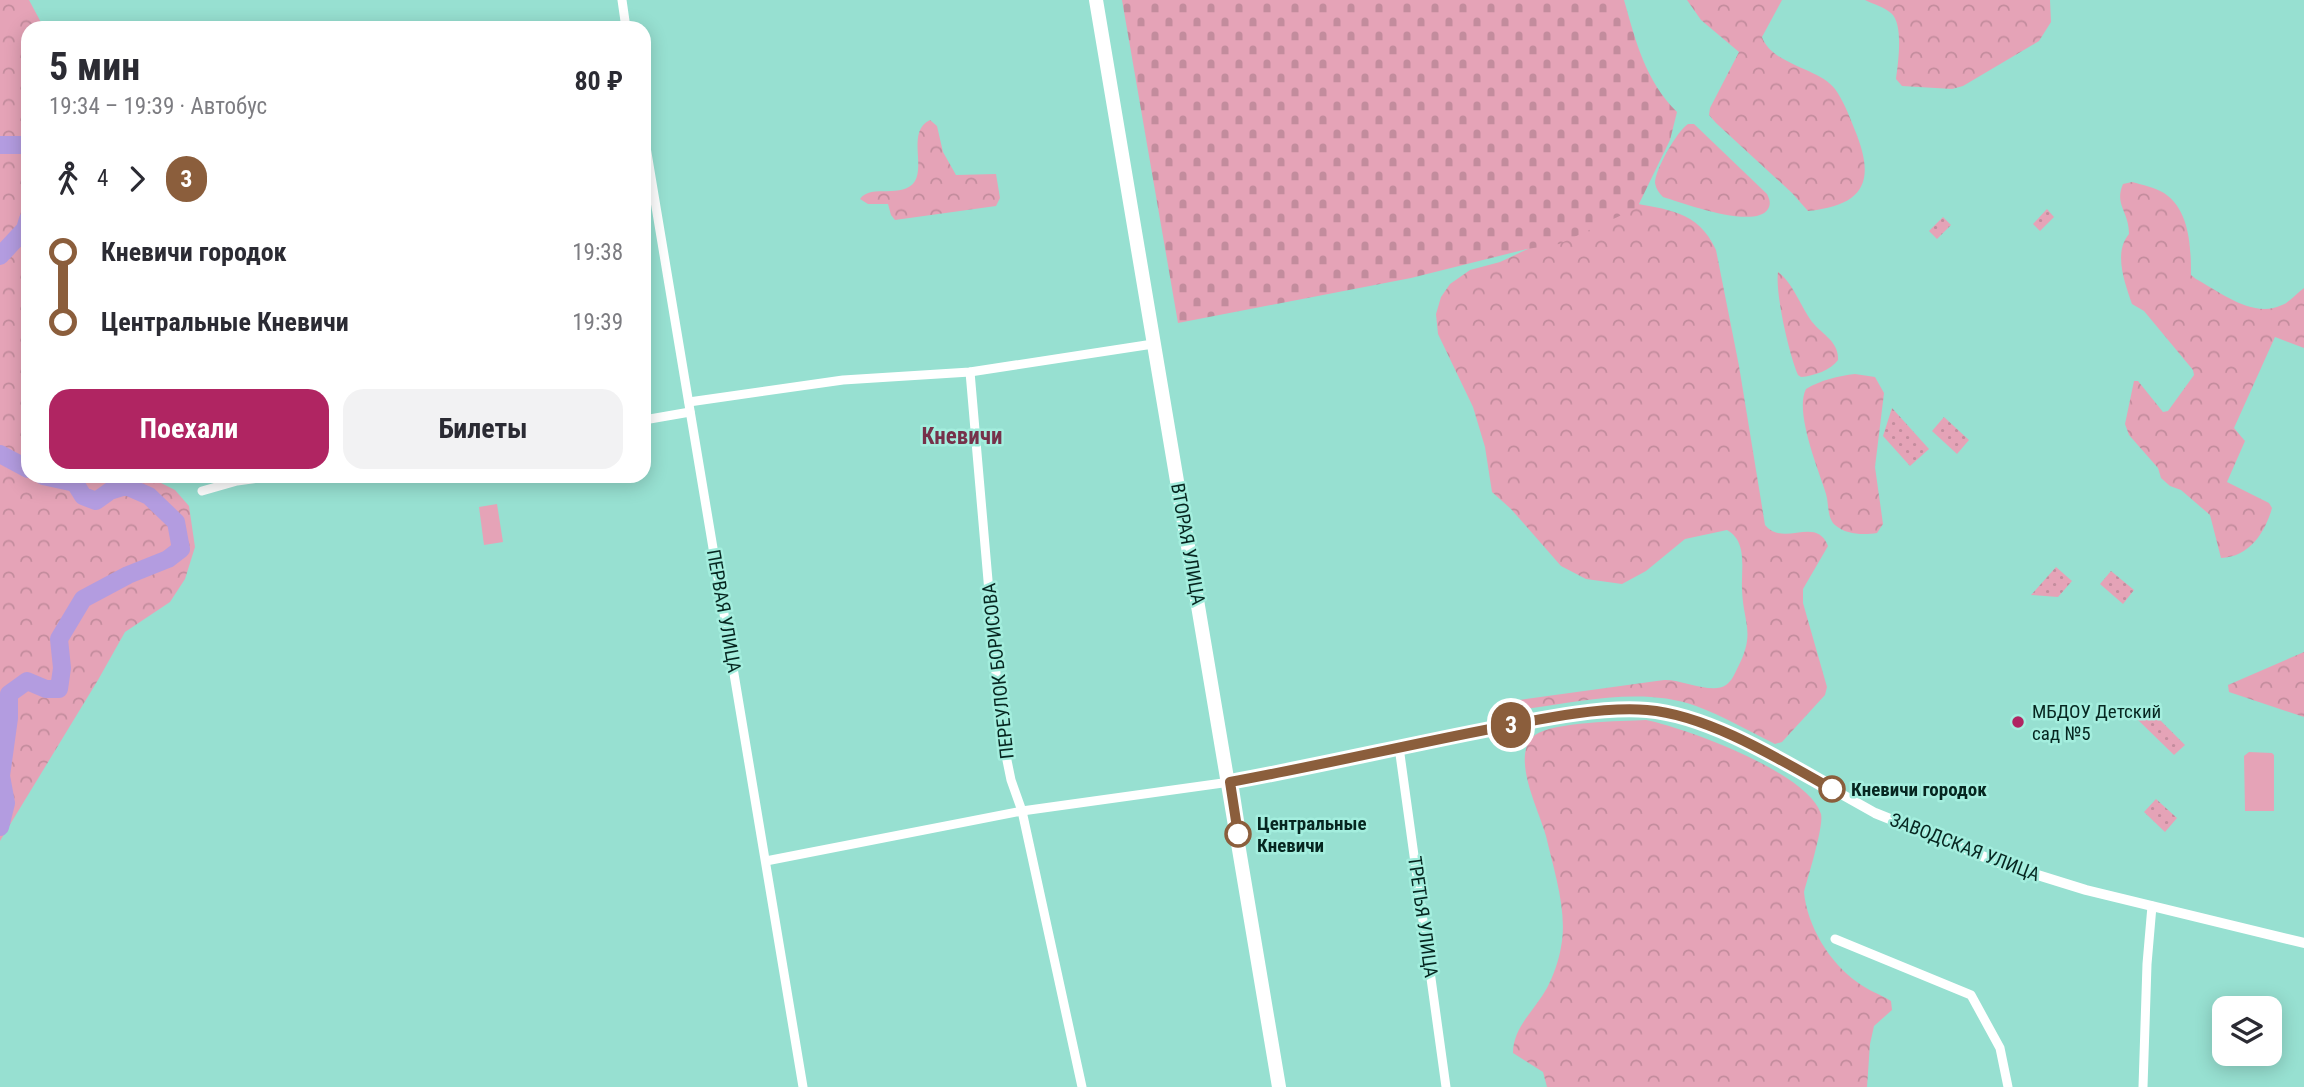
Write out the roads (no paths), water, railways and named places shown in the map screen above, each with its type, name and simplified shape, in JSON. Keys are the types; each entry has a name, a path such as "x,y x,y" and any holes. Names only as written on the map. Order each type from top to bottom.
{"main road":[{"name":"ВТОРАЯ УЛИЦА","path":"1097,0 1279,1087"}],"street":[{"path":"622,0 625,21"},
{"name":"ПЕРВАЯ УЛИЦА","path":"651,176 803,1087"},
{"path":"651,417 690,407 844,380 970,372 1153,344"},
{"name":"ПЕРЕУЛОК БОРИСОВА","path":"970,372 1002,731 1082,1087"},
{"path":"202,491 230,483"},
{"name":"ЗАВОДСКАЯ УЛИЦА","path":"1230,782 1530,722 1601,712 1647,710 1695,720 1786,763 1875,813 2025,872 2086,890 2304,943"},
{"name":"ТРЕТЬЯ УЛИЦА","path":"1399,747 1446,1087"},
{"path":"766,861 1022,811 1230,782"},
{"path":"2143,1087 2147,964 2152,906"},
{"path":"1835,939 1971,995 2000,1048 2008,1087"}],"waterway":[{"path":"0,145 21,145"},
{"path":"0,256 21,233"},
{"path":"0,454 21,465"},
{"path":"0,827 6,803 1,776 9,718 9,694 27,681 46,689 59,689 62,668 59,639 83,599 128,575 168,559 181,549 176,522 149,496 126,486 110,491 96,501 83,496 75,483"}],"place":[{"name":"МБДОУ Детский сад №5","path":"2018,722"},
{"name":"Кневичи городок","path":"1832,789"},
{"name":"Центральные Кневичи","path":"1238,834"}],"district":[{"name":"Кневичи","path":"962,436"}]}
